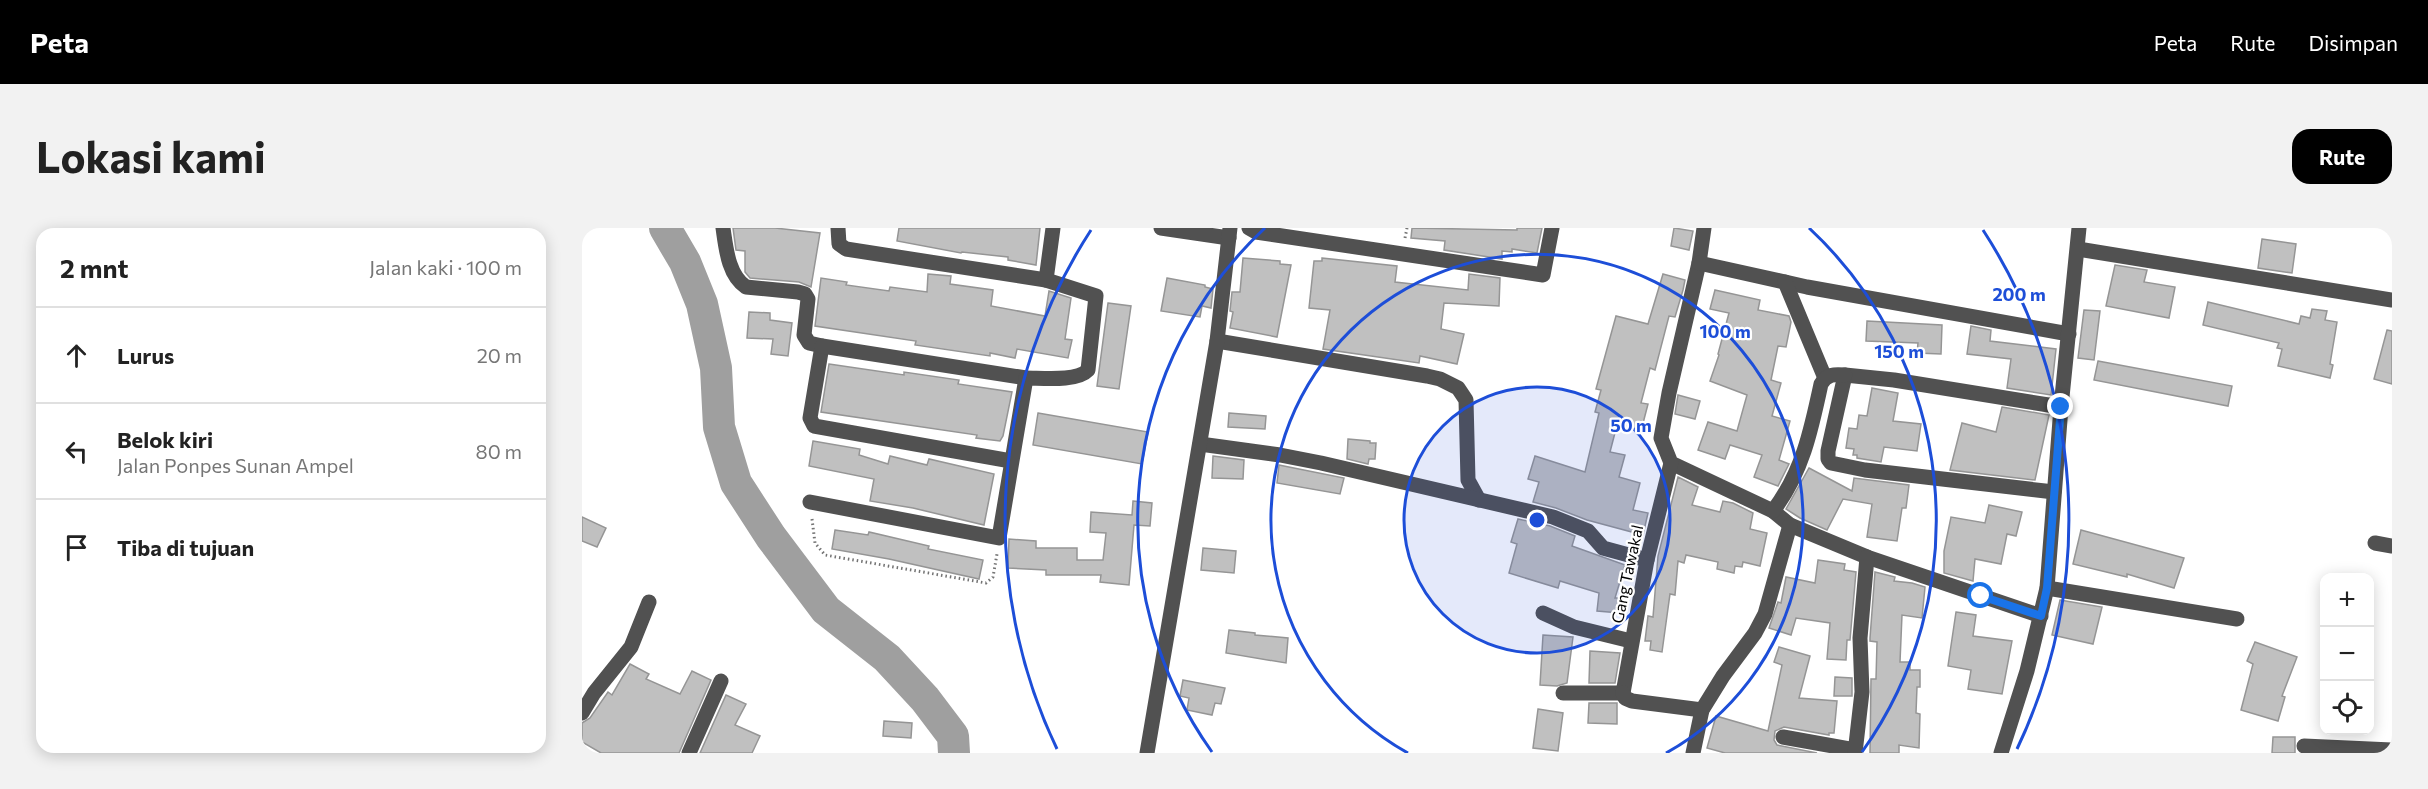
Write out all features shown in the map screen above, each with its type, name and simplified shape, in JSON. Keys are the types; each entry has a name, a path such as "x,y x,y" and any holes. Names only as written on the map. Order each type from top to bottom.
{"street":[{"path":"723,228 726,254 735,275 742,284 746,287 805,294 808,299 804,335 809,343 1026,378 1074,377 1083,375 1088,370 1096,296 1046,280 846,249 839,244 838,228"},
{"path":"1046,280 1053,228"},
{"path":"1147,753 1217,341 1230,233 1161,228"},
{"path":"1249,228 1256,232 1278,236 1543,275 1552,228"},
{"path":"1704,228 1699,262 1661,438 1671,463 1773,511 1790,525 1867,557 2041,616"},
{"path":"2001,753 2027,671 2047,588 2061,407 2079,228"},
{"path":"2078,249 2392,300"},
{"path":"1699,262 1785,282 2069,334"},
{"path":"1785,282 1825,378"},
{"path":"1217,341 1427,376 1440,379 1458,388 1466,400 1468,480 1479,500"},
{"path":"822,346 810,418 814,426 1011,460"},
{"path":"1773,511 1794,482 1804,454 1821,384 1825,378 1833,374 1894,380 2061,407"},
{"path":"1845,375 1828,451 1828,459 1831,463 1865,470 2054,492"},
{"path":"810,502 999,538 1026,378"},
{"path":"1200,444 1300,459 1553,517 1588,531 1603,548 1647,560"},
{"name":"Gang Tawakal","path":"1623,693 1647,560 1671,463"},
{"path":"1693,753 1702,710 1723,676 1755,633 1764,614 1790,525"},
{"path":"2375,543 2392,546"},
{"path":"1783,737 1855,751 1862,692 1860,638 1867,557"},
{"path":"2047,588 2237,619"},
{"path":"582,713 594,693 631,647 649,602"},
{"path":"1543,614 1574,627 1631,640"},
{"path":"689,753 721,681"},
{"path":"1563,693 1623,693 1625,698 1632,701 1702,710"},
{"path":"2304,746 2392,750"}],"path":[{"path":"810,502 814,543 825,555 986,583 993,577 999,538"}],"building":[{"path":"733,228 775,228 820,233 811,287 799,282 750,278 745,272 745,251 736,250"},
{"path":"899,228 1040,228 1036,265 1008,260 1008,257 961,253 897,241"},
{"path":"1412,228 1517,230 1517,228 1542,228 1537,253 1512,249 1512,252 1502,251 1502,259 1444,250 1445,241 1411,238"},
{"path":"1674,228 1693,231 1689,250 1671,246"},
{"path":"2262,239 2296,244 2292,273 2258,268"},
{"path":"1243,258 1280,261 1280,264 1291,265 1277,337 1230,328 1233,312 1230,311 1232,292 1240,292"},
{"path":"1322,258 1397,266 1395,282 1468,290 1469,274 1500,278 1499,306 1444,303 1441,329 1464,334 1457,364 1420,356 1419,363 1323,349 1330,310 1309,308 1314,261 1322,261"},
{"path":"2115,265 2147,270 2144,282 2175,287 2169,318 2106,306"},
{"path":"928,274 951,276 950,284 993,290 991,306 1045,316 1049,291 1071,298 1065,339 1072,340 1068,358 1017,349 1015,358 990,353 990,356 915,345 916,341 815,326 821,278 847,282 846,285 889,291 890,287 927,292"},
{"path":"1663,274 1685,280 1675,317 1669,316 1655,370 1650,368 1641,403 1648,404 1641,431 1617,425 1610,452 1625,455 1619,477 1640,483 1633,510 1648,513 1643,535 1533,502 1539,482 1528,479 1535,456 1585,472 1599,413 1595,412 1601,390 1596,389 1616,316 1648,324"},
{"path":"1167,278 1205,285 1213,289 1211,308 1202,306 1200,317 1161,311"},
{"path":"1715,290 1760,300 1758,310 1789,316 1791,322 1786,347 1778,346 1771,380 1781,383 1772,416 1790,421 1779,460 1789,464 1778,486 1754,477 1762,455 1730,445 1725,459 1698,450 1708,422 1737,431 1747,395 1710,381 1729,313 1710,309"},
{"path":"2208,302 2299,324 2301,316 2310,318 2312,309 2327,311 2325,320 2337,322 2330,378 2278,366 2282,349 2277,348 2279,343 2203,325"},
{"path":"1108,303 1131,306 1119,389 1097,386"},
{"path":"2084,310 2100,311 2094,360 2078,358"},
{"path":"749,312 770,313 770,320 792,323 788,356 771,354 773,339 747,338"},
{"path":"1867,321 1942,325 1941,354 1917,353 1918,343 1866,341"},
{"path":"1971,326 1991,330 1990,341 2056,349 2051,395 2007,388 2011,359 1967,354"},
{"path":"2387,330 2392,331 2392,384 2374,379"},
{"path":"2098,361 2232,386 2228,406 2094,380"},
{"path":"829,364 959,380 958,384 1012,392 1003,436 1000,441 976,438 977,435 821,412"},
{"path":"1872,388 1898,393 1893,421 1921,424 1917,451 1884,447 1881,462 1857,458 1857,455 1853,455 1854,449 1846,448 1849,428 1857,429 1859,415 1867,416"},
{"path":"1678,395 1700,401 1695,419 1675,414"},
{"path":"2002,407 2049,415 2035,480 1950,470 1962,423 1996,432"},
{"path":"1038,413 1148,432 1142,464 1033,445"},
{"path":"1229,413 1266,416 1265,429 1228,427"},
{"path":"1348,439 1376,443 1375,459 1369,459 1368,464 1347,459"},
{"path":"813,441 860,449 859,455 888,464 890,456 927,465 929,459 994,474 984,525 913,508 870,501 874,479 809,466"},
{"path":"1213,456 1244,460 1243,479 1212,478"},
{"path":"1279,465 1344,478 1340,494 1277,483"},
{"path":"1809,468 1852,491 1854,478 1909,485 1906,508 1902,508 1897,541 1867,537 1872,504 1843,499 1827,530 1786,509"},
{"path":"1678,477 1698,487 1692,505 1720,512 1723,501 1733,503 1753,513 1750,529 1767,533 1760,566 1743,562 1742,567 1735,566 1734,573 1717,569 1718,562 1686,555 1684,563 1678,561 1675,595 1670,594 1662,652 1650,650 1651,641 1645,641 1648,616 1653,617 1658,556"},
{"path":"1133,501 1152,503 1150,526 1134,525 1129,585 1100,582 1101,575 1046,575 1046,570 1008,568 1009,539 1036,541 1036,548 1077,548 1077,560 1103,560 1106,533 1090,532 1091,512 1132,515"},
{"path":"1989,505 2022,512 2016,536 2007,534 2001,564 1975,559 1973,581 1944,573 1944,551 1951,517 1985,523"},
{"path":"582,517 606,528 597,547 582,541"},
{"path":"1518,519 1550,526 1575,536 1572,546 1625,565 1615,598 1621,598 1620,613 1597,611 1599,593 1560,581 1558,588 1509,573 1517,544 1511,542"},
{"path":"835,530 868,535 869,532 929,546 928,549 983,560 979,579 832,549"},
{"path":"2081,530 2184,558 2174,588 2127,574 2127,577 2073,564"},
{"path":"1203,548 1236,551 1234,573 1201,570"},
{"path":"1818,560 1845,564 1844,570 1856,572 1846,660 1827,659 1830,623 1796,618 1791,635 1769,628 1778,602 1781,603 1786,577 1815,583"},
{"path":"1875,572 1895,577 1894,581 1925,587 1922,618 1902,615 1900,662 1910,662 1910,670 1920,670 1916,713 1920,714 1919,748 1899,745 1899,753 1870,753 1871,679 1876,679 1877,642 1870,641"},
{"path":"2060,600 2102,607 2093,644 2052,635"},
{"path":"1956,612 1976,615 1973,636 2012,641 2002,694 1968,689 1971,670 1948,666"},
{"path":"1229,630 1288,638 1286,663 1226,653"},
{"path":"1543,635 1573,637 1567,683 1557,686 1540,685"},
{"path":"2255,642 2297,657 2282,696 2285,697 2278,721 2241,710 2253,664 2247,661"},
{"path":"1779,647 1810,656 1799,698 1837,701 1834,733 1829,733 1829,735 1784,727 1775,731 1774,740 1777,745 1817,753 1725,753 1707,748 1716,716 1768,731 1782,665 1774,662"},
{"path":"1590,651 1620,653 1615,683 1589,683"},
{"path":"630,664 649,674 646,679 680,694 692,671 711,680 679,753 601,753 582,742 582,723 590,718 608,692 612,695"},
{"path":"1835,677 1852,678 1852,696 1834,696"},
{"path":"1183,680 1225,688 1221,704 1215,703 1212,715 1187,710 1189,698 1180,696"},
{"path":"726,695 746,704 735,725 760,736 752,753 700,753"},
{"path":"1589,703 1617,703 1617,724 1588,723"},
{"path":"1538,709 1563,713 1558,751 1533,748"},
{"path":"884,721 912,723 911,738 883,736"},
{"path":"2273,737 2295,737 2295,753 2272,753"}],"waterway":[{"path":"665,228 685,262 702,304 716,368 719,427 736,483 771,537 826,610 887,658 925,699 953,736 954,753"}],"route":[{"path":"1981,596 2041,616 2047,588 2061,407"}]}
